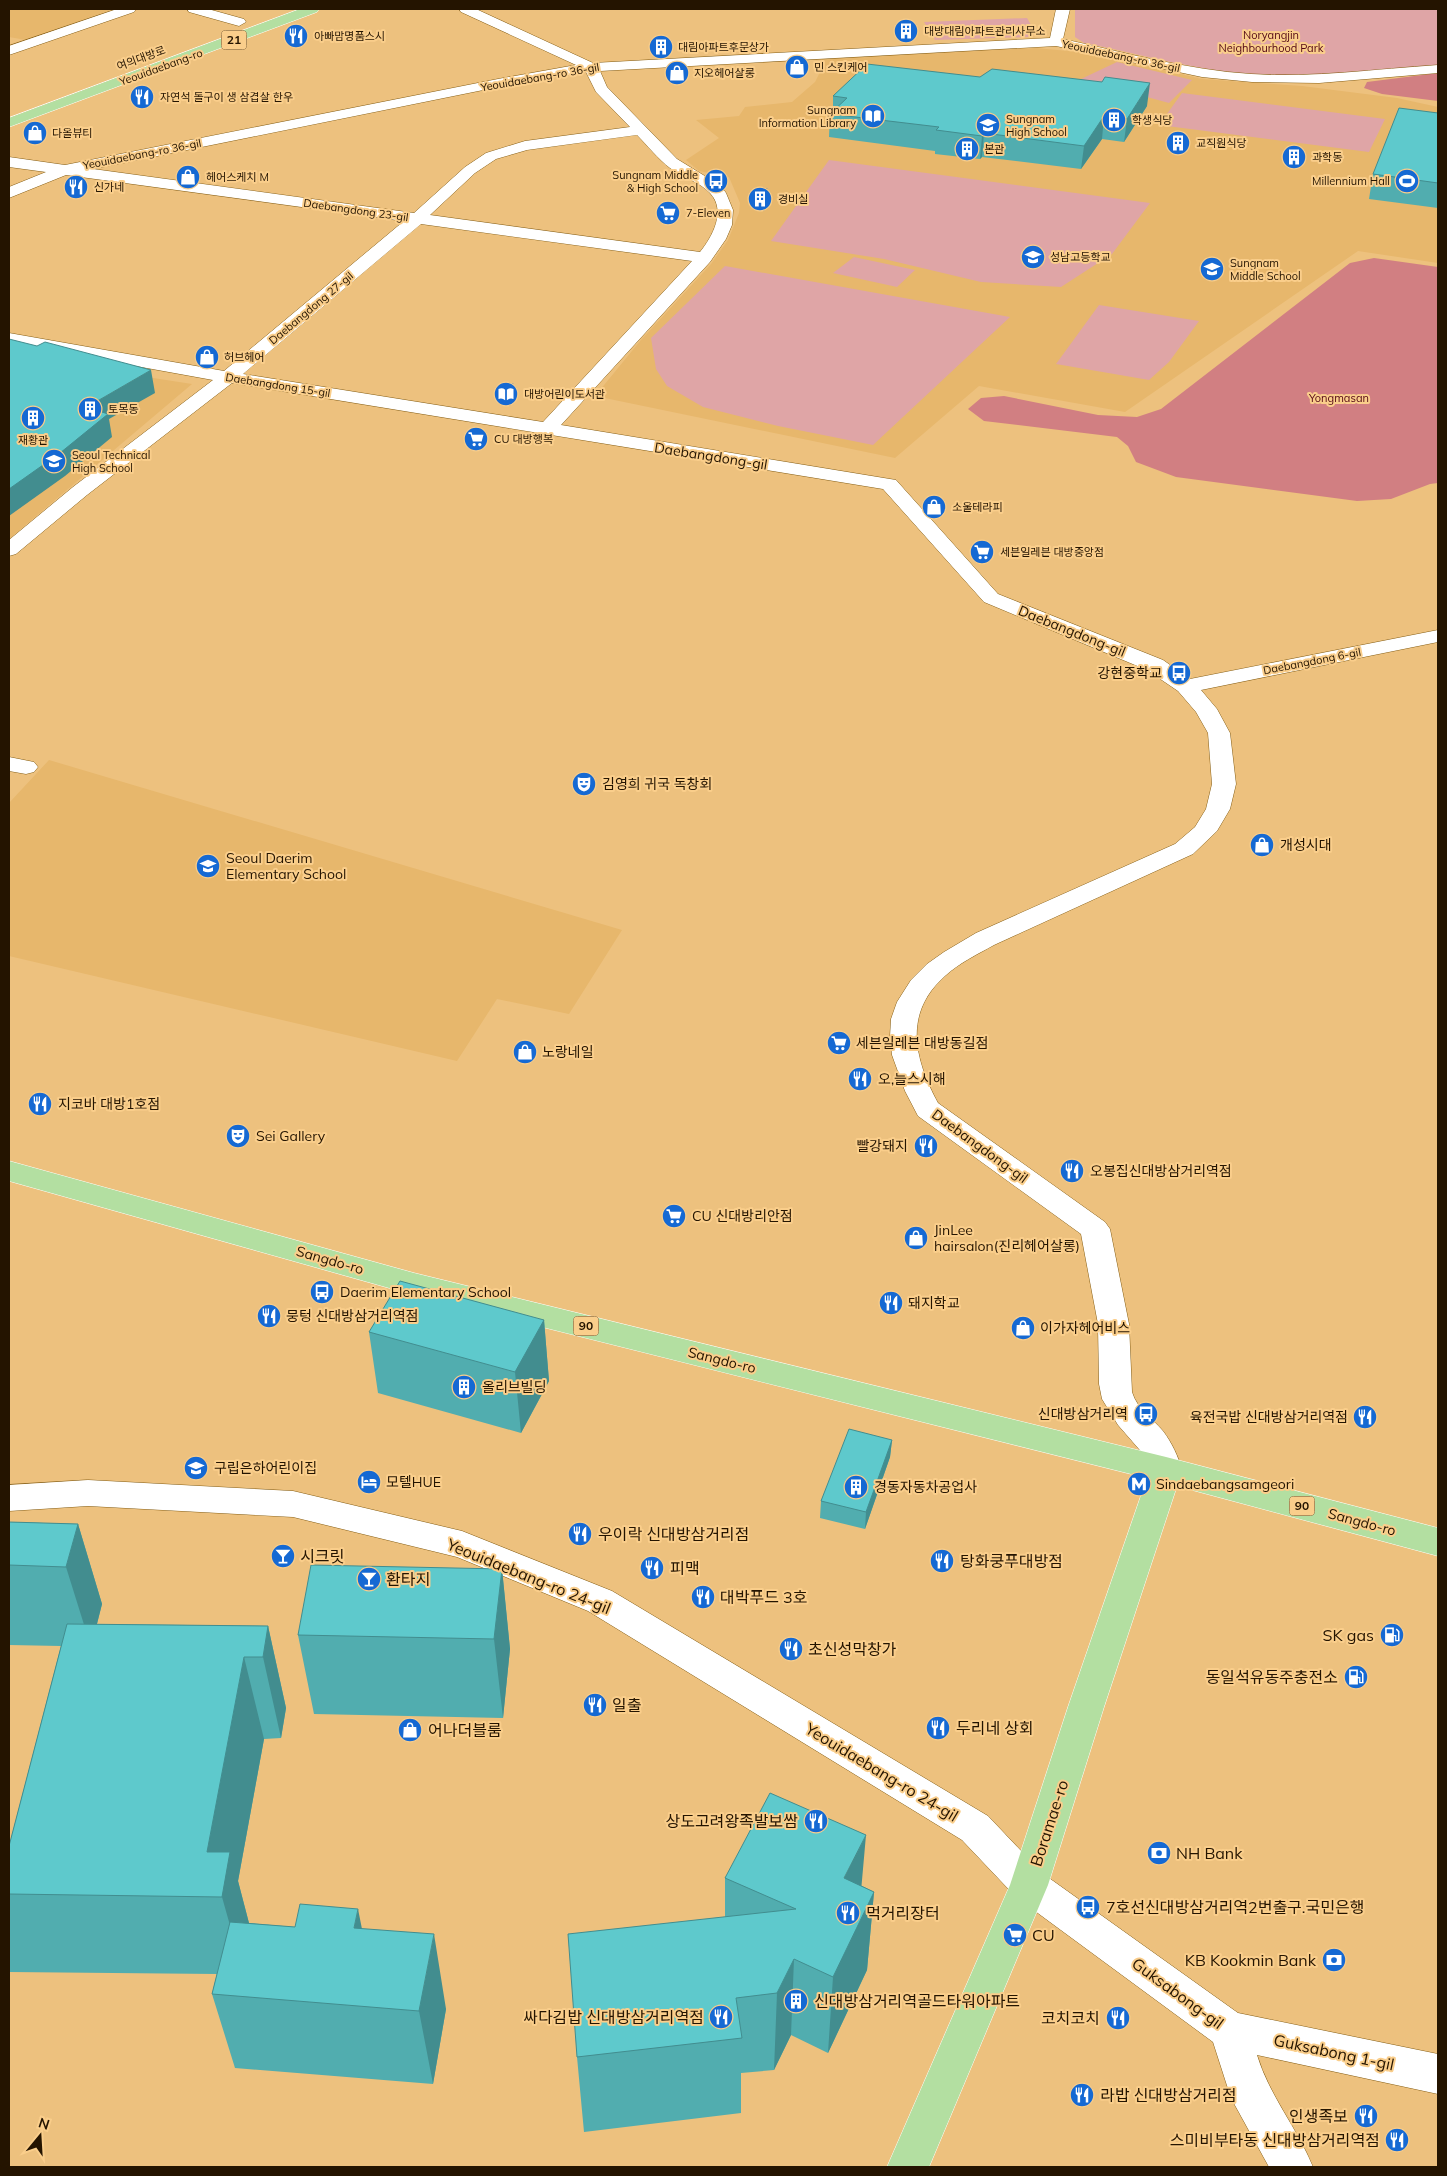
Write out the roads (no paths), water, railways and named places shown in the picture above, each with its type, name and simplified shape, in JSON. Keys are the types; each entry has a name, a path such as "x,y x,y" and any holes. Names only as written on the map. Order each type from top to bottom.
{"main road":[{"path":"213,31 274,9"},
{"name":"Yeouidaebang-ro","path":"9,123 312,9"},
{"name":"Sangdo-ro","path":"9,1170 414,1284 1166,1470 1438,1542"},
{"name":"Boramae-ro","path":"908,2167 1029,1885 1086,1707 1166,1470"}],"street":[{"path":"9,50 129,9"},
{"path":"194,9 239,22"},
{"path":"466,9 590,67 601,89 640,130 683,171 717,191 724,207 726,224 704,258 547,428"},
{"path":"1056,42 1063,9"},
{"name":"Yeouidaebang-ro 36-gil","path":"64,170 489,85 590,67 865,50 1056,42 1202,72 1252,78 1319,79 1438,68"},
{"name":"Daebangdong 27-gil","path":"9,550 80,491 228,377 418,218 470,170 491,156 525,146 640,130"},
{"name":"Daebangdong 23-gil","path":"9,162 704,258"},
{"path":"9,193 64,170"},
{"name":"Daebangdong 15-gil","path":"9,338 228,377 547,428"},
{"name":"Daebangdong-gil","path":"547,428 889,484 992,598 1155,665 1186,686 1206,708 1218,733 1224,784 1218,809 1205,831 1184,849 985,939 960,953 935,970 917,990 906,1014 902,1037 906,1062 913,1085 928,1109 1095,1230 1115,1338 1114,1382 1118,1400 1129,1416 1144,1430 1158,1448 1166,1470"},
{"name":"Daebangdong 6-gil","path":"1186,686 1438,636"},
{"name":"Yeouidaebang-ro 24-gil","path":"9,1498 88,1493 293,1504 462,1545 600,1601 975,1828 1029,1885"},
{"name":"Guksabong-gil","path":"1029,1885 1229,2030 1245,2084 1292,2167"},
{"name":"Guksabong 1-gil","path":"1229,2030 1438,2074"}],"place":[{"name":"대방대림아파트관리사무소","path":"906,31"},
{"name":"아빠맘명품스시","path":"296,36"},
{"name":"대림아파트후문상가","path":"661,47"},
{"name":"민 스킨케어","path":"797,67"},
{"name":"지오헤어살롱","path":"677,73"},
{"name":"자연석 돌구이 생 삼겹살 한우","path":"142,97"},
{"name":"Sungnam Information Library","path":"873,116"},
{"name":"학생식당","path":"1114,120"},
{"name":"Sungnam High School","path":"988,125"},
{"name":"다올뷰티","path":"35,133"},
{"name":"교직원식당","path":"1178,143"},
{"name":"본관","path":"967,149"},
{"name":"과학동","path":"1294,157"},
{"name":"헤어스케치 M","path":"188,177"},
{"name":"Sungnam Middle & High School","path":"716,181"},
{"name":"Millennium Hall","path":"1407,181"},
{"name":"신가네","path":"76,187"},
{"name":"경비실","path":"760,199"},
{"name":"7-Eleven","path":"668,213"},
{"name":"성남고등학교","path":"1033,257"},
{"name":"Sungnam Middle School","path":"1212,269"},
{"name":"허브헤어","path":"207,357"},
{"name":"대방어린이도서관","path":"506,394"},
{"name":"토목동","path":"90,409"},
{"name":"재황관","path":"33,418"},
{"name":"CU 대방행복","path":"476,439"},
{"name":"Seoul Technical High School","path":"54,461"},
{"name":"소울테라피","path":"934,507"},
{"name":"세븐일레븐 대방중앙점","path":"982,552"},
{"name":"강현중학교","path":"1179,673"},
{"name":"김영희 귀국 독창회","path":"584,784"},
{"name":"개성시대","path":"1262,845"},
{"name":"Seoul Daerim Elementary School","path":"208,866"},
{"name":"세븐일레븐 대방동길점","path":"839,1043"},
{"name":"노랑네일","path":"525,1052"},
{"name":"오,늘스시해","path":"860,1079"},
{"name":"지코바 대방1호점","path":"40,1104"},
{"name":"Sei Gallery","path":"238,1136"},
{"name":"빨강돼지","path":"926,1146"},
{"name":"오봉집신대방삼거리역점","path":"1072,1171"},
{"name":"CU 신대방리안점","path":"674,1216"},
{"name":"JinLee hairsalon(진리헤어살롱)","path":"916,1238"},
{"name":"Daerim Elementary School","path":"322,1292"},
{"name":"돼지학교","path":"891,1303"},
{"name":"뭉텅 신대방삼거리역점","path":"269,1316"},
{"name":"이가자헤어비스","path":"1023,1328"},
{"name":"올리브빌딩","path":"464,1387"},
{"name":"신대방삼거리역","path":"1146,1414"},
{"name":"육전국밥 신대방삼거리역점","path":"1365,1417"},
{"name":"구립은하어린이집","path":"196,1468"},
{"name":"모텔HUE","path":"369,1482"},
{"name":"Sindaebangsamgeori","path":"1139,1484"},
{"name":"경동자동차공업사","path":"856,1487"},
{"name":"우이락 신대방삼거리점","path":"580,1534"},
{"name":"시크릿","path":"283,1556"},
{"name":"탕화쿵푸대방점","path":"942,1561"},
{"name":"피맥","path":"652,1568"},
{"name":"환타지","path":"369,1579"},
{"name":"대박푸드 3호","path":"703,1597"},
{"name":"SK gas","path":"1392,1635"},
{"name":"초신성막창가","path":"791,1649"},
{"name":"동일석유동주충전소","path":"1356,1677"},
{"name":"일출","path":"595,1705"},
{"name":"두리네 상회","path":"938,1728"},
{"name":"어나더블룸","path":"410,1730"},
{"name":"상도고려왕족발보쌈","path":"816,1821"},
{"name":"NH Bank","path":"1159,1853"},
{"name":"7호선신대방삼거리역2번출구.국민은행","path":"1088,1907"},
{"name":"먹거리장터","path":"848,1913"},
{"name":"CU","path":"1015,1935"},
{"name":"KB Kookmin Bank","path":"1334,1960"},
{"name":"신대방삼거리역골드타워아파트","path":"796,2001"},
{"name":"싸다김밥 신대방삼거리역점","path":"721,2017"},
{"name":"코치코치","path":"1118,2018"},
{"name":"라밥 신대방삼거리점","path":"1082,2095"},
{"name":"인생족보","path":"1366,2116"},
{"name":"스미비부타동 신대방삼거리역점","path":"1397,2140"}],"park label":[{"name":"Noryangjin Neighbourhood Park","path":"1271,41"},
{"name":"Yongmasan","path":"1339,398"}]}
